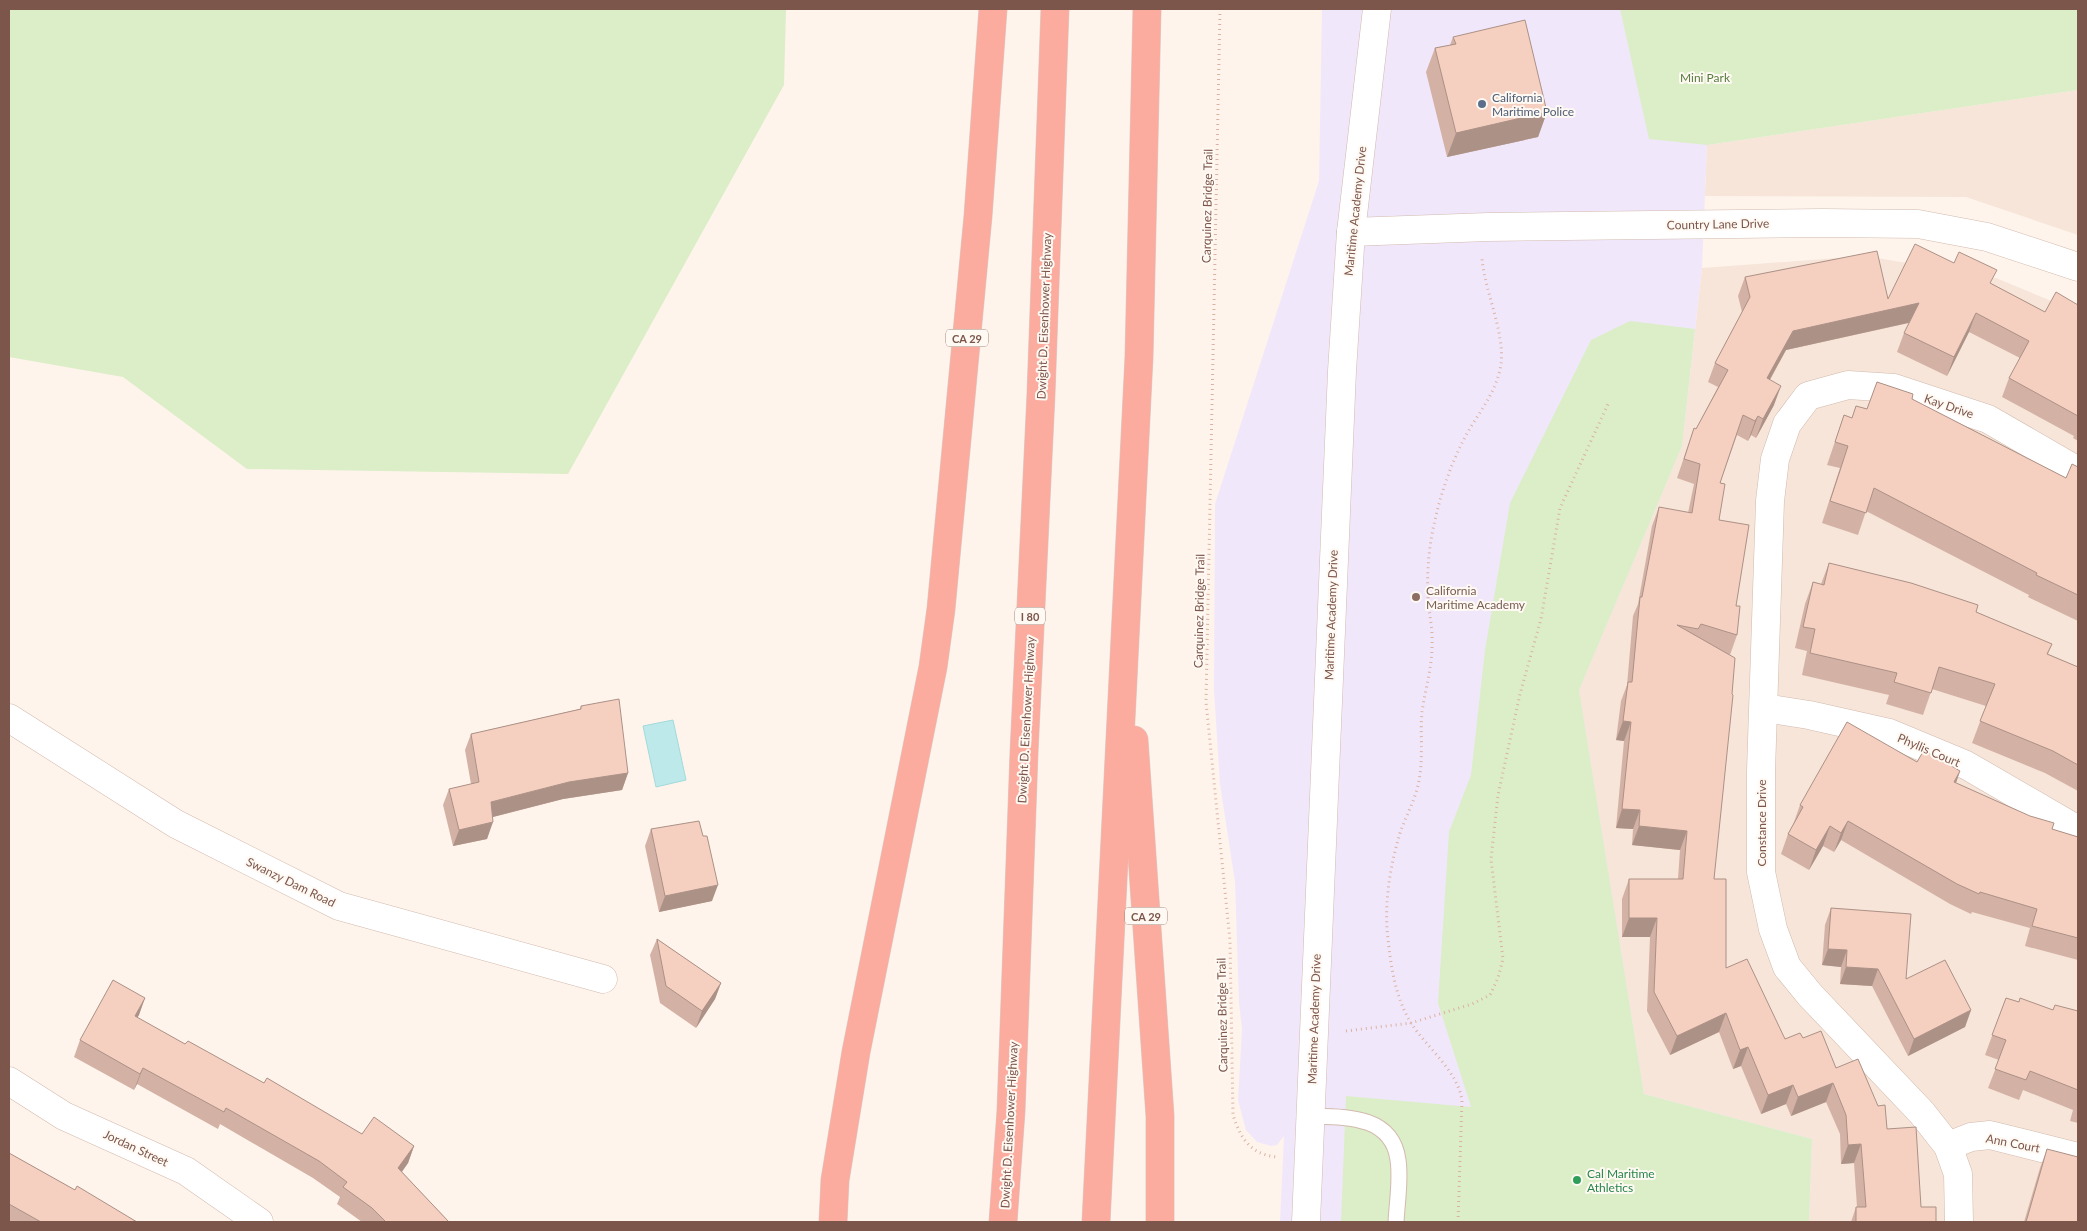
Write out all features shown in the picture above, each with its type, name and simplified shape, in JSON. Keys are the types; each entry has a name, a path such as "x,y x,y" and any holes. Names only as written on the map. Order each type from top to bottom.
{"highway":[{"name":"CA 29","path":"833,1222 834,1180 854,1062 921,732 938,628 975,245 993,9"},
{"name":"Dwight D. Eisenhower Highway","path":"1003,1222 1011,1111 1055,9"},
{"path":"1096,1222 1139,357 1147,9"},
{"name":"CA 29","path":"1125,611 1160,1116 1160,1222"}],"street":[{"name":"Maritime Academy Drive","path":"1306,1222 1342,381 1351,232 1378,9"},
{"name":"Country Lane Drive","path":"1351,232 1480,227 1822,223 1918,224 1987,237 2078,267"},
{"name":"Kay Drive","path":"1808,396 1848,385 1894,388 1988,419 2078,471"},
{"name":"Constance Drive","path":"1808,396 1787,424 1775,459 1770,501 1761,872 1773,929 1787,967 1842,1031 1922,1113 1948,1146 1958,1174 1959,1222"},
{"name":"Phyllis Court","path":"1764,708 1809,715 1889,733 1966,765 2078,830"},
{"name":"Swanzy Dam Road","path":"9,718 176,824 339,906 602,979"},
{"name":"Jordan Street","path":"9,1081 64,1116 186,1171 259,1222"},
{"name":"Ann Court","path":"1948,1146 1971,1137 1990,1135 2078,1157"}],"lane":[{"path":"1310,1116 1351,1118 1368,1121 1382,1130 1393,1144 1398,1160 1396,1222"}],"path":[{"name":"Carquinez Bridge Trail","path":"1220,9 1206,702 1230,941 1232,1115 1239,1134 1250,1148 1267,1156 1309,1158"},
{"path":"1458,1222 1461,1091 1449,1072 1411,1023 1400,1001 1387,928 1388,888 1400,833 1416,793 1420,776 1422,713 1432,647 1428,565 1431,539 1450,468 1464,438 1498,380 1502,361 1500,342 1482,265 1480,227"},
{"path":"1313,1035 1411,1023 1472,1004 1490,995 1498,978 1503,959 1491,859 1498,795 1520,694 1541,620 1560,508 1609,402"}],"shaded area":[{"name":"California Maritime Academy","path":"1322,9 2078,9 2078,86 1707,145 1702,268 1682,446 1579,690 1644,1094 1812,1139 1809,1222 1280,1222 1284,1136 1277,1145 1271,1146 1257,1142 1246,1130 1238,1100 1242,1029 1239,1003 1235,882 1220,784 1214,690 1215,504 1319,181"},
{"path":"2078,90 2078,235 1966,197 1705,196 1707,145"},
{"path":"1865,256 1996,278 2078,312 2078,1222 1809,1222 1812,1139 1644,1094 1578,690 1682,446 1702,268"}],"green space":[{"path":"9,9 786,9 784,85 568,474 247,469 123,377 9,357"},
{"name":"Mini Park","path":"1620,9 2078,9 2078,90 1707,145 1649,139"},
{"path":"1630,321 1695,329 1682,446 1579,690 1644,1094 1812,1139 1809,1222 1341,1222 1346,1096 1471,1107 1438,1003 1449,832 1471,775 1485,650 1510,503 1591,340"}],"water":[{"path":"673,720 686,780 656,787 643,726"}],"building":[{"path":"1525,20 1547,112 1456,133 1435,48 1456,44 1453,37"},
{"path":"1915,244 1954,263 1959,252 1997,270 1990,283 2045,312 2056,292 2078,305 2078,416 2009,378 2029,341 1976,313 1954,357 1904,333 1919,303 1793,331 1767,378 1781,386 1763,419 1758,416 1755,421 1743,415 1720,483 1725,484 1719,520 1749,525 1736,606 1740,606 1737,635 1701,624 1698,629 1677,625 1735,658 1733,695 1714,879 1726,879 1726,968 1747,959 1785,1039 1800,1033 1803,1038 1821,1031 1836,1068 1858,1059 1878,1106 1885,1105 1887,1129 1916,1127 1921,1207 1936,1207 1936,1222 1856,1222 1856,1207 1866,1207 1861,1144 1848,1145 1846,1115 1833,1083 1798,1097 1793,1085 1768,1095 1748,1047 1740,1050 1726,1013 1677,1036 1654,992 1657,918 1629,918 1629,879 1683,879 1687,831 1639,826 1640,810 1622,809 1631,722 1623,721 1628,682 1632,682 1640,597 1642,597 1659,507 1692,513 1700,464 1684,459 1694,428 1696,429 1728,370 1715,363 1750,297 1745,277 1877,251 1888,299"},
{"path":"1877,382 1913,394 1912,399 2066,478 2072,464 2078,467 2078,595 2036,575 2037,573 1874,488 1866,513 1830,501 1848,446 1835,442 1844,415 1852,418 1856,406 1867,409"},
{"path":"1829,563 1911,583 1978,605 1976,612 2052,644 2047,654 2078,667 2078,765 2053,751 1980,721 1995,684 1939,667 1931,693 1894,682 1897,673 1810,653 1815,629 1803,627 1813,582 1824,585"},
{"path":"619,699 628,773 569,782 491,802 493,822 459,830 449,789 479,782 471,734 581,709 581,706"},
{"path":"1847,722 1917,762 1924,750 1960,771 1954,782 2030,816 2054,823 2052,829 2078,837 2078,938 2032,926 2037,909 1980,892 1979,894 1957,884 1848,821 1841,833 1830,826 1816,850 1788,834 1803,807 1800,805"},
{"path":"699,821 703,836 707,836 718,885 665,896 651,829"},
{"path":"1831,908 1911,914 1906,979 1945,960 1971,1010 1914,1039 1878,969 1846,967 1847,950 1828,949"},
{"path":"657,939 721,983 702,1011 666,986"},
{"path":"113,980 145,998 135,1016 185,1044 188,1041 264,1083 267,1078 362,1134 374,1117 414,1146 398,1168 449,1222 386,1222 372,1208 343,1187 347,1182 319,1161 226,1108 224,1112 143,1068 140,1074 80,1040"},
{"path":"2006,998 2019,1002 2020,998 2053,1010 2055,1005 2078,1011 2078,1090 2030,1071 2026,1080 1995,1069 2006,1040 1992,1035"},
{"path":"2047,1149 2078,1157 2078,1222 2026,1222"},
{"path":"9,1153 75,1190 77,1186 137,1222 41,1222 9,1204"}],"place":[{"name":"California Maritime Police","path":"1482,104"},
{"name":"California Maritime Academy","path":"1416,597"},
{"name":"Cal Maritime Athletics","path":"1577,1180"}]}
